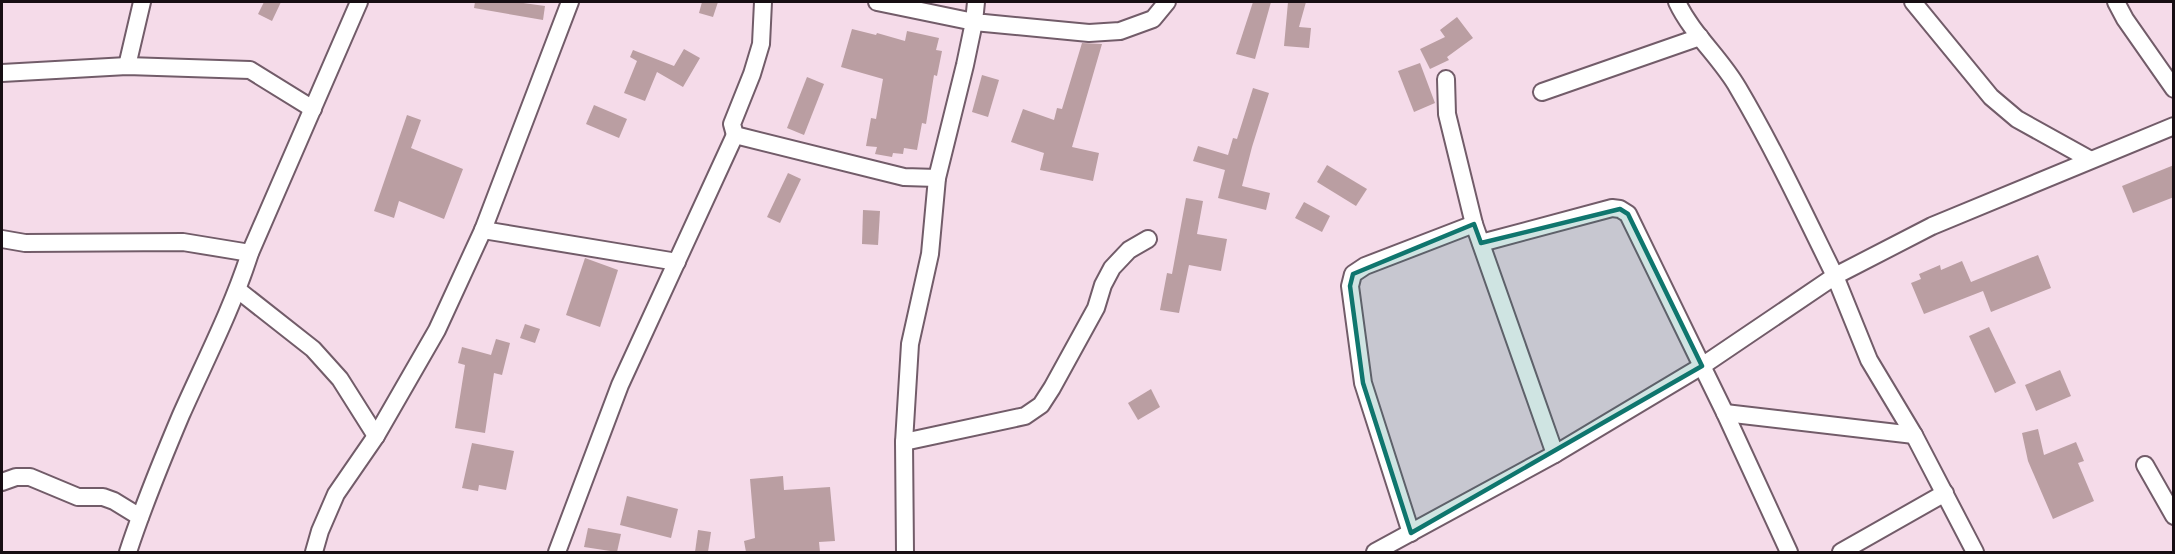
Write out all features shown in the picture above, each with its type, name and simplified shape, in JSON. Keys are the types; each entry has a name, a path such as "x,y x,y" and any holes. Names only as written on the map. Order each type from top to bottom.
{"street":[{"path":"127,66 142,2"},
{"path":"128,552 181,415 238,290 250,254 359,2"},
{"path":"314,552 320,531 336,494 376,436 437,330 483,230 570,2"},
{"path":"557,552 620,386 735,135 732,124 762,44 762,2"},
{"path":"877,2 974,22 1089,33 1120,31 1153,19 1167,2"},
{"path":"905,552 904,442 910,344 930,254 938,178 965,65 976,2"},
{"path":"1677,2 1700,37 1737,85 1768,141 1835,276 1869,360 1914,435 1975,552"},
{"path":"1913,2 1991,97 2017,119 2089,159"},
{"path":"2116,2 2125,19 2174,89"},
{"path":"1542,92 1700,37"},
{"path":"2,73 127,66 250,70 313,109"},
{"path":"1446,80 1447,114 1474,224 1556,454"},
{"path":"1375,552 1556,454 1702,366 1835,276 1932,225 2174,126"},
{"path":"735,135 904,177 938,178"},
{"path":"1481,243 1612,208 1620,209 1628,214 1725,413 1789,552"},
{"path":"1411,533 1363,383 1350,286 1353,274 1365,266 1474,224"},
{"path":"483,230 677,262"},
{"path":"2,239 25,243 183,242 250,254"},
{"path":"904,442 1025,416 1041,405 1096,308 1103,285 1112,268 1129,250 1148,239"},
{"path":"238,290 313,349 340,379 376,436"},
{"path":"1725,413 1914,435"},
{"path":"2145,465 2174,516"},
{"path":"2,482 16,477 30,477 78,497 103,497 114,501 140,517"},
{"path":"1841,552 1945,493"}],"highlighted area":[{"path":"1620,209 1628,214 1702,366 1411,533 1363,383 1350,286 1353,274 1474,224 1481,243"}],"building":[{"path":"264,2 281,2 272,21 258,14"},
{"path":"475,2 516,2 545,6 543,20 474,8"},
{"path":"702,2 718,2 713,17 699,13"},
{"path":"1253,2 1271,2 1255,59 1236,54"},
{"path":"1288,2 1306,2 1299,27 1311,28 1309,48 1284,46"},
{"path":"1457,17 1473,38 1447,57 1449,60 1430,69 1420,49 1445,37 1440,30"},
{"path":"852,29 905,41 907,31 939,38 936,50 942,51 937,76 934,75 926,124 922,123 917,150 904,148 903,154 893,153 892,157 875,154 877,147 866,146 871,118 876,119 883,79 841,67"},
{"path":"1082,43 1102,44 1072,147 1099,153 1093,181 1040,170 1044,153 1011,142 1023,109 1054,120 1057,108 1062,109"},
{"path":"684,49 700,58 683,87 657,72 645,101 624,93 637,61 630,57 633,50 674,66"},
{"path":"1420,63 1435,103 1414,112 1398,71"},
{"path":"982,75 999,80 988,117 972,112"},
{"path":"807,77 824,84 804,135 787,128"},
{"path":"1253,88 1269,93 1242,186 1270,193 1266,210 1218,198 1225,170 1193,161 1198,146 1228,155 1233,138 1237,139"},
{"path":"594,105 627,119 619,138 586,124"},
{"path":"407,115 421,120 411,148 463,169 444,219 399,201 394,218 374,211"},
{"path":"1327,165 1367,189 1356,206 1317,182"},
{"path":"2174,165 2174,197 2133,213 2122,186"},
{"path":"788,173 801,179 780,223 767,217"},
{"path":"1186,198 1203,201 1197,234 1227,239 1221,271 1189,265 1179,313 1160,310 1167,273 1172,274"},
{"path":"1304,202 1330,216 1322,232 1295,218"},
{"path":"863,210 880,211 878,245 862,244"},
{"path":"2038,255 2051,288 1991,312 1983,291 1924,314 1911,283 1921,279 1919,274 1940,265 1941,270 1962,261 1971,282"},
{"path":"585,258 618,270 600,327 566,315"},
{"path":"525,324 540,329 535,343 520,338"},
{"path":"1989,327 2016,383 1995,393 1969,336"},
{"path":"496,339 510,343 502,375 494,373 485,433 455,428 465,365 458,363 462,347 491,355"},
{"path":"2060,370 2071,396 2036,411 2025,385"},
{"path":"1151,389 1160,407 1138,420 1128,403"},
{"path":"2038,429 2044,455 2076,442 2084,461 2078,463 2094,501 2053,519 2028,461 2022,433"},
{"path":"472,443 514,451 506,490 479,485 478,491 462,488"},
{"path":"783,476 784,490 830,487 835,541 819,542 820,552 746,552 744,541 755,538 750,479"},
{"path":"627,496 678,509 671,538 620,525"},
{"path":"588,528 621,534 617,552 584,547"},
{"path":"698,530 711,532 708,552 695,552"}]}
